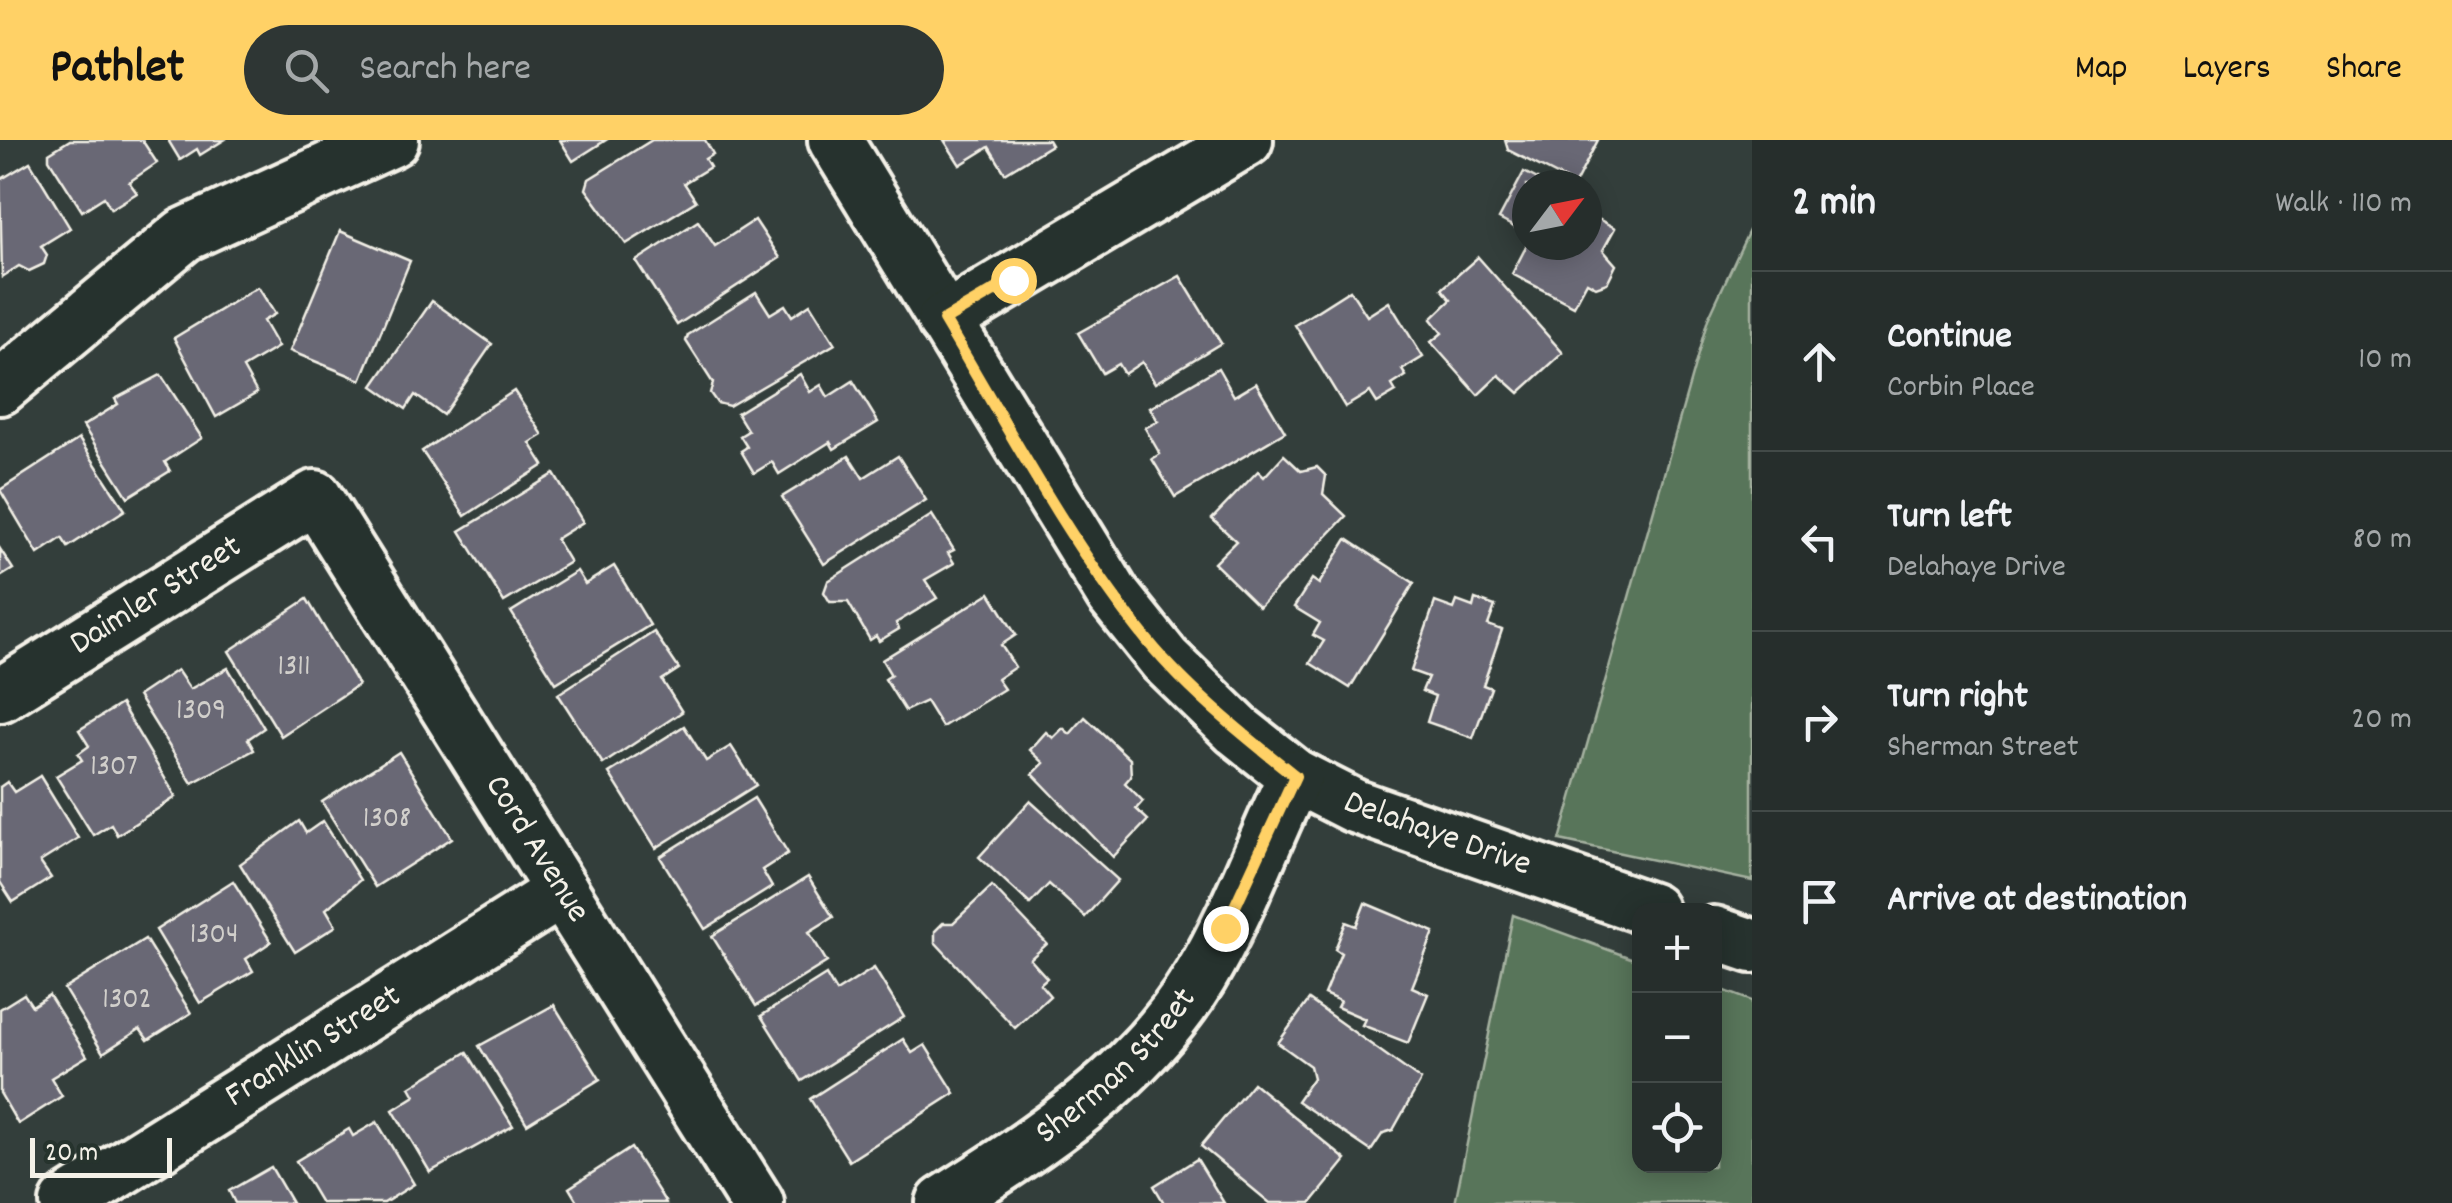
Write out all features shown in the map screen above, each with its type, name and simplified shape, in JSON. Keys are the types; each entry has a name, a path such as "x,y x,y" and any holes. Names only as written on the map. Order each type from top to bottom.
{"street":[{"path":"0,388 184,235 392,140"},
{"name":"Delahaye Drive","path":"835,140 1073,534 1140,633 1237,730 1295,776 1354,806 1632,903"},
{"path":"944,320 1246,140"},
{"name":"Daimler Street","path":"0,695 316,497"},
{"name":"Cord Avenue","path":"316,497 757,1203"},
{"name":"Sherman Street","path":"943,1203 1074,1115 1124,1070 1163,1026 1199,979 1295,776"},
{"name":"Franklin Street","path":"67,1203 562,892"},
{"path":"1722,935 1752,946"}],"green space":[{"path":"1752,224 1752,881 1560,840 1708,319"},
{"path":"1513,915 1632,958 1632,1173 1722,1173 1722,990 1752,1001 1752,1203 1455,1203"}],"building":[{"path":"70,140 142,140 157,163 129,182 137,193 111,209 104,197 82,211 49,159 49,153"},
{"path":"168,140 224,140 200,155 197,149 180,160"},
{"path":"560,140 606,140 573,161"},
{"path":"652,140 705,140 713,154 705,159 710,167 684,183 696,201 626,244 586,189 589,179"},
{"path":"944,140 1048,140 1051,145 1005,173 989,147 960,165"},
{"path":"1505,140 1598,140 1582,170 1547,170 1508,150"},
{"path":"30,162 70,228 41,246 47,255 44,264 29,271 19,266 2,277 0,180"},
{"path":"1512,195 1512,226 1499,219"},
{"path":"755,220 780,258 677,325 636,261 698,221 715,246"},
{"path":"1602,221 1615,228 1603,250 1616,265 1607,283 1596,287 1587,282 1574,306 1512,274 1519,260 1602,260"},
{"path":"340,231 410,261 361,380 290,351"},
{"path":"1478,257 1563,353 1519,393 1499,375 1478,395 1431,342 1442,333 1431,319 1451,300 1442,289"},
{"path":"1180,276 1221,343 1155,383 1142,362 1124,374 1118,364 1102,373 1078,333"},
{"path":"258,287 275,314 263,321 278,347 243,368 257,393 216,417 174,338"},
{"path":"1350,290 1367,316 1389,302 1423,357 1402,370 1406,376 1392,385 1396,392 1377,403 1370,392 1345,407 1295,325"},
{"path":"756,292 770,314 785,305 792,316 810,304 835,344 729,406 717,403 710,393 713,383 686,341 688,335"},
{"path":"432,301 492,344 443,415 415,395 406,409 373,386"},
{"path":"1218,368 1234,396 1256,383 1285,432 1175,497 1152,459 1160,454 1145,428 1158,421 1150,408"},
{"path":"800,374 810,392 821,385 828,397 853,381 878,422 834,449 830,442 779,474 772,462 754,473 741,451 747,447 740,436 748,431 737,413"},
{"path":"161,375 202,438 165,462 170,471 128,497 83,426 118,404 115,399"},
{"path":"514,391 543,435 530,443 544,465 465,516 422,451"},
{"path":"79,439 125,510 68,547 62,538 38,554 0,490"},
{"path":"1284,455 1301,471 1317,467 1326,476 1323,494 1346,516 1259,607 1214,563 1236,541 1212,519 1258,471 1264,477"},
{"path":"849,456 863,478 898,456 926,500 824,564 782,497"},
{"path":"554,474 583,522 556,539 570,562 504,602 460,531"},
{"path":"932,515 954,550 948,553 954,563 925,580 937,598 896,623 899,629 879,641 876,636 870,640 848,602 830,602 824,592 828,581"},
{"path":"1347,539 1414,583 1350,688 1310,663 1324,641 1313,635 1320,623 1294,607 1312,579 1319,584"},
{"path":"0,549 13,569 0,577"},
{"path":"614,566 650,625 556,683 511,612 577,571 585,584"},
{"path":"990,593 1016,635 1001,645 1015,667 997,679 1004,689 942,727 926,701 905,711 885,679 891,675 882,660"},
{"path":"307,599 358,685 281,736 229,651"},
{"path":"1475,599 1495,606 1488,625 1502,630 1483,685 1491,688 1473,738 1427,722 1435,696 1422,691 1428,677 1411,671 1435,602 1454,609 1457,601 1473,607"},
{"path":"654,632 679,669 662,680 682,712 603,764 558,694"},
{"path":"228,668 264,728 248,739 254,750 192,783 138,696 177,670 190,689"},
{"path":"121,704 176,797 117,835 111,824 93,835 56,776 82,760 78,754 89,746 79,730"},
{"path":"1085,717 1130,759 1131,776 1125,783 1143,801 1136,809 1148,820 1113,857 1033,774 1044,763 1030,750 1046,732 1053,738 1063,728 1070,734"},
{"path":"684,726 706,761 731,746 756,785 656,848 609,773"},
{"path":"399,752 452,838 375,887 322,802"},
{"path":"40,776 78,838 40,862 51,878 13,902 0,882 0,787 7,782 14,792"},
{"path":"754,798 788,853 762,870 772,887 705,929 660,857"},
{"path":"1030,801 1118,880 1085,917 1049,884 1030,904 979,857"},
{"path":"299,821 306,833 323,821 360,880 326,909 336,926 295,952 240,864"},
{"path":"808,877 833,917 809,932 827,962 756,1006 712,936"},
{"path":"233,881 271,942 246,959 253,971 200,1003 156,930"},
{"path":"992,886 1047,944 1030,959 1047,978 1040,984 1050,996 1015,1028 935,942 935,931 943,923 953,923"},
{"path":"1365,903 1434,932 1412,987 1428,994 1408,1043 1362,1025 1365,1019 1337,1007 1340,1001 1324,994 1341,953 1335,949 1346,922 1356,926"},
{"path":"145,939 191,1013 148,1040 140,1029 103,1053 64,989"},
{"path":"874,968 904,1017 802,1081 761,1016 826,975 836,992"},
{"path":"24,994 32,1006 49,995 87,1056 51,1078 62,1096 18,1124 0,1093 0,1009"},
{"path":"1309,1000 1421,1080 1393,1130 1383,1133 1371,1151 1297,1101 1313,1078 1310,1066 1278,1043"},
{"path":"554,1005 600,1079 527,1124 479,1046"},
{"path":"903,1039 912,1053 925,1045 955,1093 849,1161 810,1099"},
{"path":"467,1052 513,1126 430,1172 393,1110 415,1096 410,1087"},
{"path":"1253,1083 1346,1160 1311,1203 1270,1203 1201,1146"},
{"path":"377,1122 414,1184 384,1203 321,1203 296,1161 349,1129 353,1136"},
{"path":"631,1148 666,1203 578,1203 569,1188"},
{"path":"1197,1159 1224,1203 1164,1203 1154,1186"},
{"path":"271,1167 292,1203 235,1203 229,1191"}],"route":[{"path":"1013,280 944,320 1073,534 1140,633 1237,730 1295,776 1225,928"}]}
